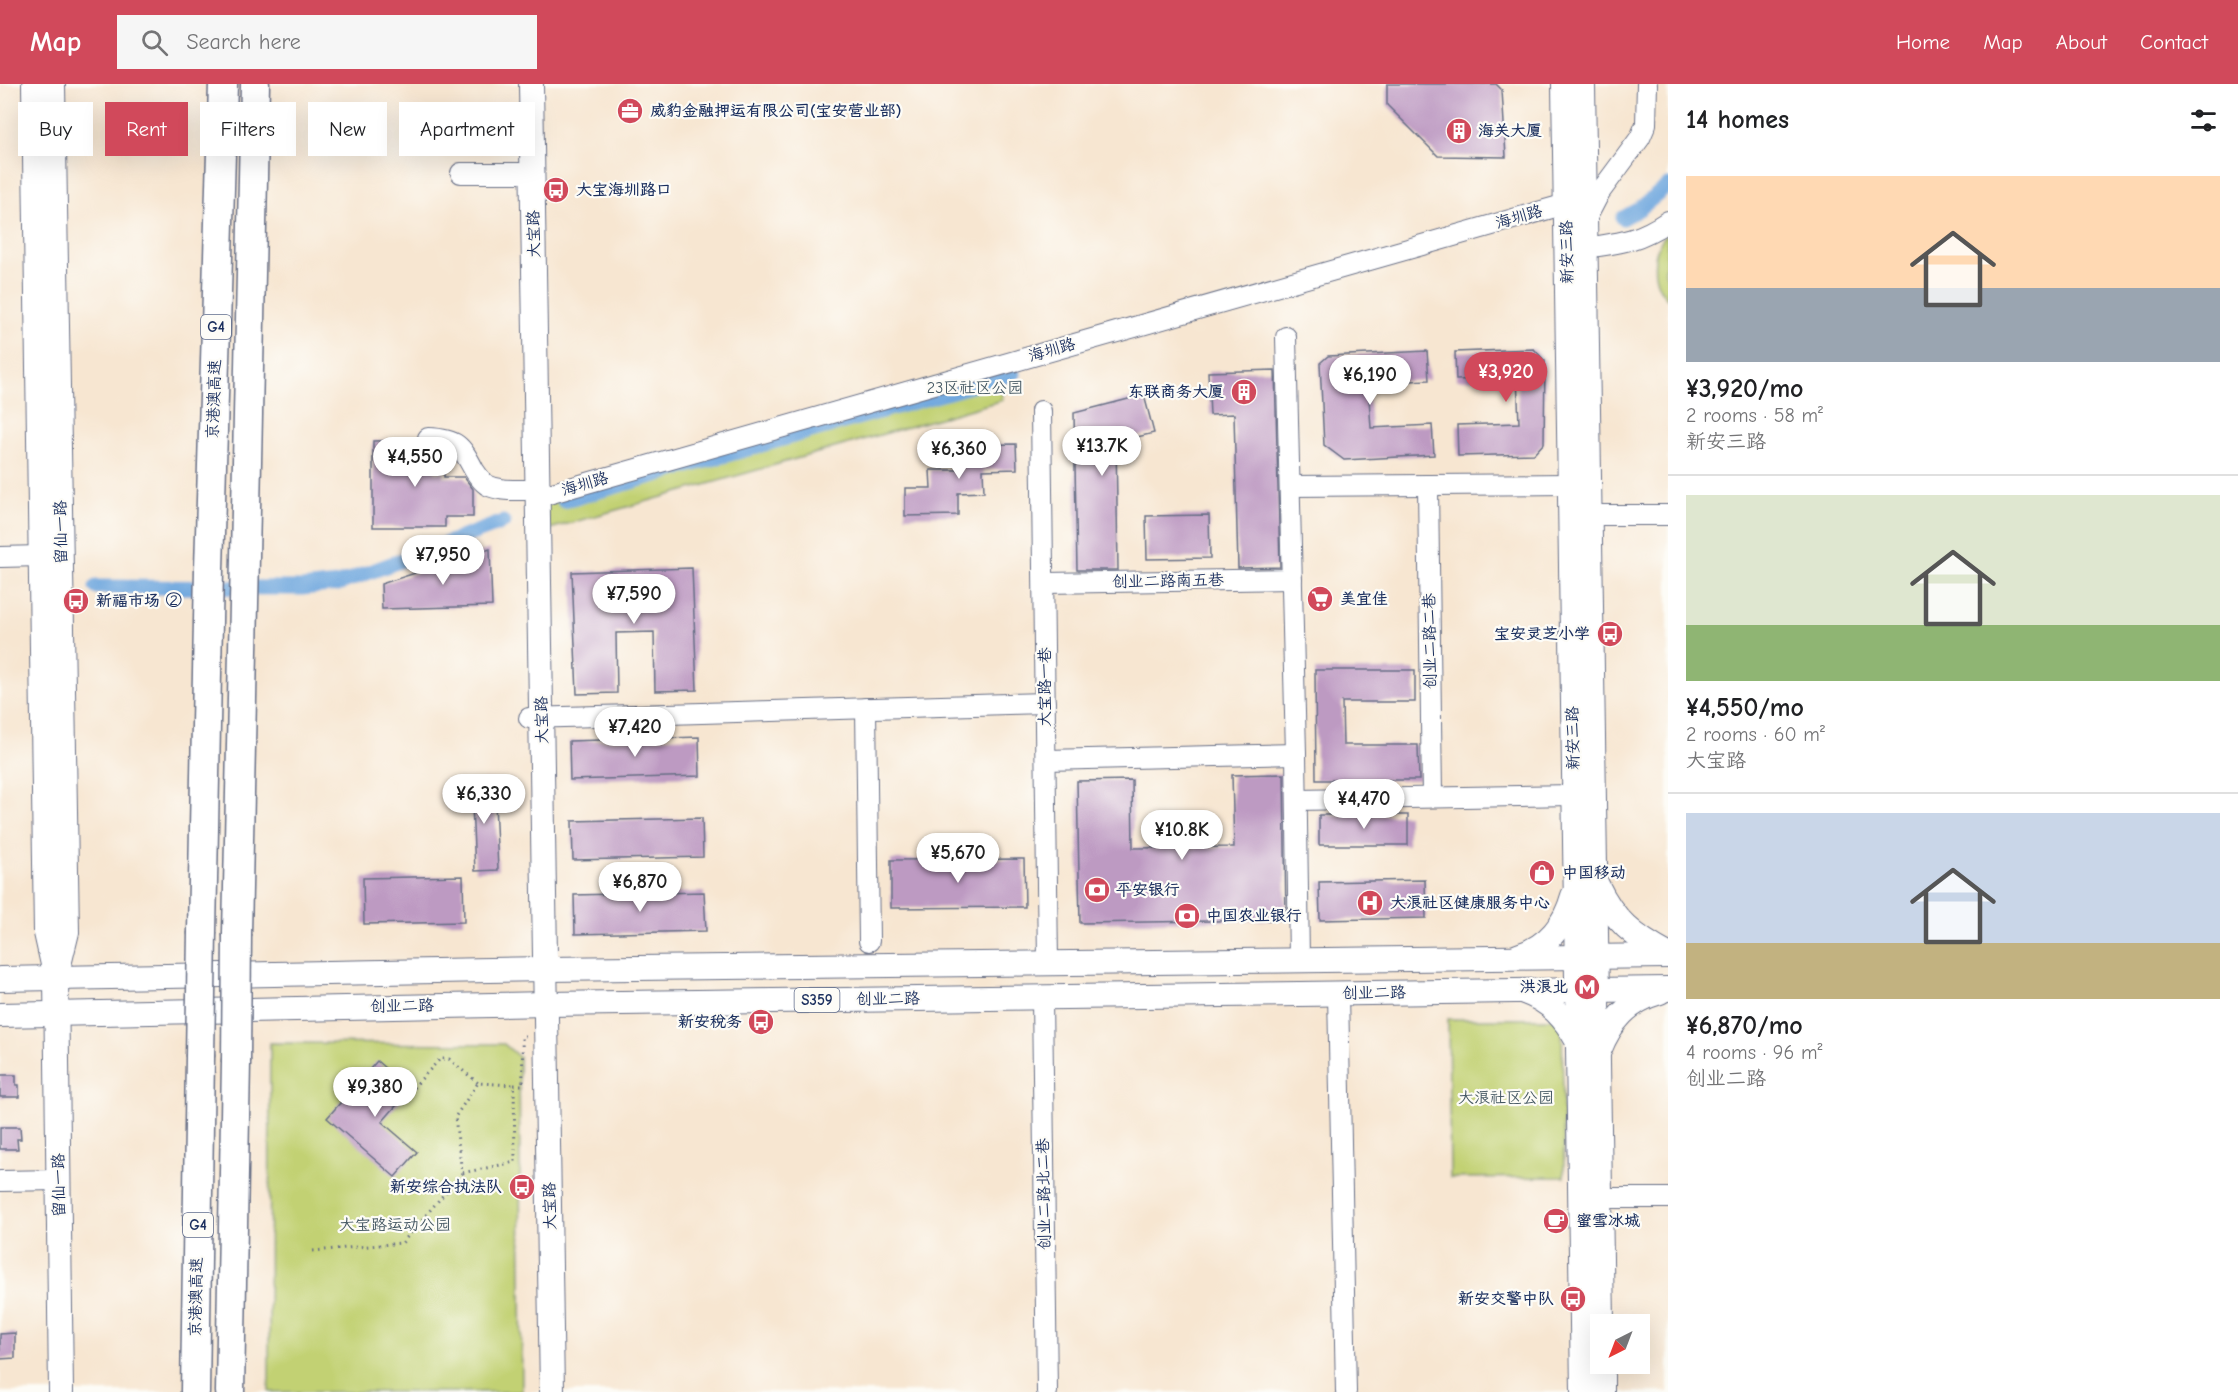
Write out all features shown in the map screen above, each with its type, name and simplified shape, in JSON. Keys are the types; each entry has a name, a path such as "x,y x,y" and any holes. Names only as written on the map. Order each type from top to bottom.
{"highway":[{"name":"京港澳高速","path":"195,1392 208,615 223,84"},
{"name":"京港澳高速","path":"230,1392 255,84"}],"main road":[{"name":"留仙一路","path":"34,84 46,933 56,978 62,1392"},
{"name":"留仙一路","path":"53,84 67,932 56,978"},
{"name":"大宝路","path":"518,84 531,493 539,969 552,1392"},
{"name":"大宝路","path":"531,84 531,493"},
{"name":"新安三路","path":"1564,84 1574,795 1585,883"},
{"name":"新安三路","path":"1583,84 1589,514 1586,957 1587,990 1598,1056 1602,1314"},
{"path":"1513,958 1542,945 1555,933 1585,883 1623,926 1645,943 1668,955"},
{"name":"创业二路","path":"0,979 539,969 1668,955"},
{"name":"创业二路","path":"0,1015 540,1004 1668,989"},
{"path":"1598,1056 1606,1035 1624,1011 1638,1000 1668,989"},
{"name":"新安三路","path":"1583,1392 1578,1042 1587,990"},
{"path":"1518,991 1534,996 1549,1005 1565,1022 1578,1042"},
{"name":"大宝路","path":"539,1392 540,1004"},
{"path":"1602,1374 1602,1392"}],"street":[{"path":"1585,222 1600,192 1640,138 1646,124 1647,84"},
{"path":"461,173 520,173"},
{"name":"海圳路","path":"428,438 446,438 455,442 462,448 479,478 487,484 501,489 531,493 1566,204"},
{"path":"1585,248 1630,241 1653,231 1668,221"},
{"path":"1286,337 1299,960"},
{"name":"大宝路一巷","path":"1041,411 1045,583 1048,963"},
{"path":"1290,486 1570,484"},
{"name":"创业二路二巷","path":"1428,485 1432,797"},
{"path":"1589,514 1668,514"},
{"path":"0,557 41,556"},
{"name":"创业二路南五巷","path":"1045,583 1292,579"},
{"path":"535,718 1046,703"},
{"path":"866,708 869,941"},
{"path":"1046,760 1296,754"},
{"path":"1297,800 1574,795"},
{"path":"1338,993 1346,1392"},
{"name":"创业二路北二巷","path":"1042,997 1047,1392"},
{"path":"0,1181 58,1180"},
{"path":"1600,1198 1668,1198"}],"path":[{"path":"314,1251 402,1243 462,1173 515,1162 514,1085 478,1083 449,1059 440,1059 409,1092"},
{"path":"462,1173 455,1117 478,1083"}],"green space":[{"path":"1668,233 1665,272 1668,281 1668,299 1658,284 1654,266 1658,248"},
{"name":"23区社区公园","path":"995,361 1003,400 539,532 538,497"},
{"name":"大浪社区公园","path":"1448,1019 1562,1019 1564,1177 1450,1178"},
{"name":"大宝路运动公园","path":"270,1043 504,1044 519,1057 522,1392 269,1392"}],"building":[{"name":"海关大厦","path":"1387,84 1496,84 1502,90 1506,157 1438,156 1387,105"},
{"path":"1534,349 1545,361 1544,443 1534,454 1458,456 1457,425 1519,423 1517,378 1456,380 1455,352"},
{"path":"1427,351 1429,380 1368,383 1371,428 1432,425 1434,455 1344,460 1324,445 1320,363 1328,356"},
{"path":"1275,370 1280,567 1238,568 1234,414 1210,415 1208,372"},
{"path":"1144,395 1154,433 1116,442 1118,570 1077,570 1074,413"},
{"path":"417,440 422,448 435,450 435,473 444,472 444,477 464,477 473,489 473,517 445,517 445,527 373,527 373,441"},
{"path":"1016,444 1017,469 983,470 984,492 958,493 958,515 905,516 905,488 931,488 930,470 962,470 961,445"},
{"path":"1209,515 1210,558 1147,559 1146,516"},
{"path":"490,549 492,606 382,609 381,584"},
{"path":"692,568 697,690 655,691 654,632 616,633 617,693 577,694 572,572"},
{"path":"1315,670 1415,670 1415,702 1342,702 1343,745 1418,745 1419,780 1316,780"},
{"path":"699,737 700,776 570,780 569,741"},
{"path":"1284,774 1286,920 1080,923 1077,781 1132,780 1133,848 1234,847 1232,775"},
{"path":"494,780 498,870 475,871 471,781"},
{"path":"1319,815 1408,815 1408,845 1319,845"},
{"path":"702,818 703,857 573,860 572,821"},
{"path":"1024,859 1025,907 891,908 891,860"},
{"path":"463,876 464,922 364,924 363,878"},
{"path":"1425,880 1426,918 1320,920 1319,882"},
{"path":"704,892 706,931 575,934 574,895"},
{"path":"377,1061 410,1090 382,1122 417,1152 395,1177 327,1118"},
{"path":"0,1075 16,1075 19,1097 0,1097"},
{"path":"0,1127 20,1127 21,1139 17,1139 18,1149 0,1149"},
{"path":"15,1333 15,1358 0,1359 0,1334"}],"waterway":[{"path":"1623,218 1639,209 1668,186"},
{"path":"564,501 1013,374"},
{"path":"96,587 302,588 338,584 503,522"}],"place":[{"name":"威豹金融押运有限公司(宝安营业部)","path":"630,111"},
{"name":"海关大厦","path":"1459,131"},
{"name":"大宝海圳路口","path":"556,190"},
{"name":"东联商务大厦","path":"1244,392"},
{"name":"美宜佳","path":"1320,599"},
{"name":"新福市场 ②","path":"76,601"},
{"name":"宝安灵芝小学","path":"1610,634"},
{"name":"中国移动","path":"1542,873"},
{"name":"平安银行","path":"1097,890"},
{"name":"大浪社区健康服务中心","path":"1370,903"},
{"name":"中国农业银行","path":"1187,916"},
{"name":"洪浪北","path":"1587,987"},
{"name":"新安税务","path":"761,1022"},
{"name":"新安综合执法队","path":"522,1187"},
{"name":"蜜雪冰城","path":"1556,1221"},
{"name":"新安交警中队","path":"1573,1299"}]}
